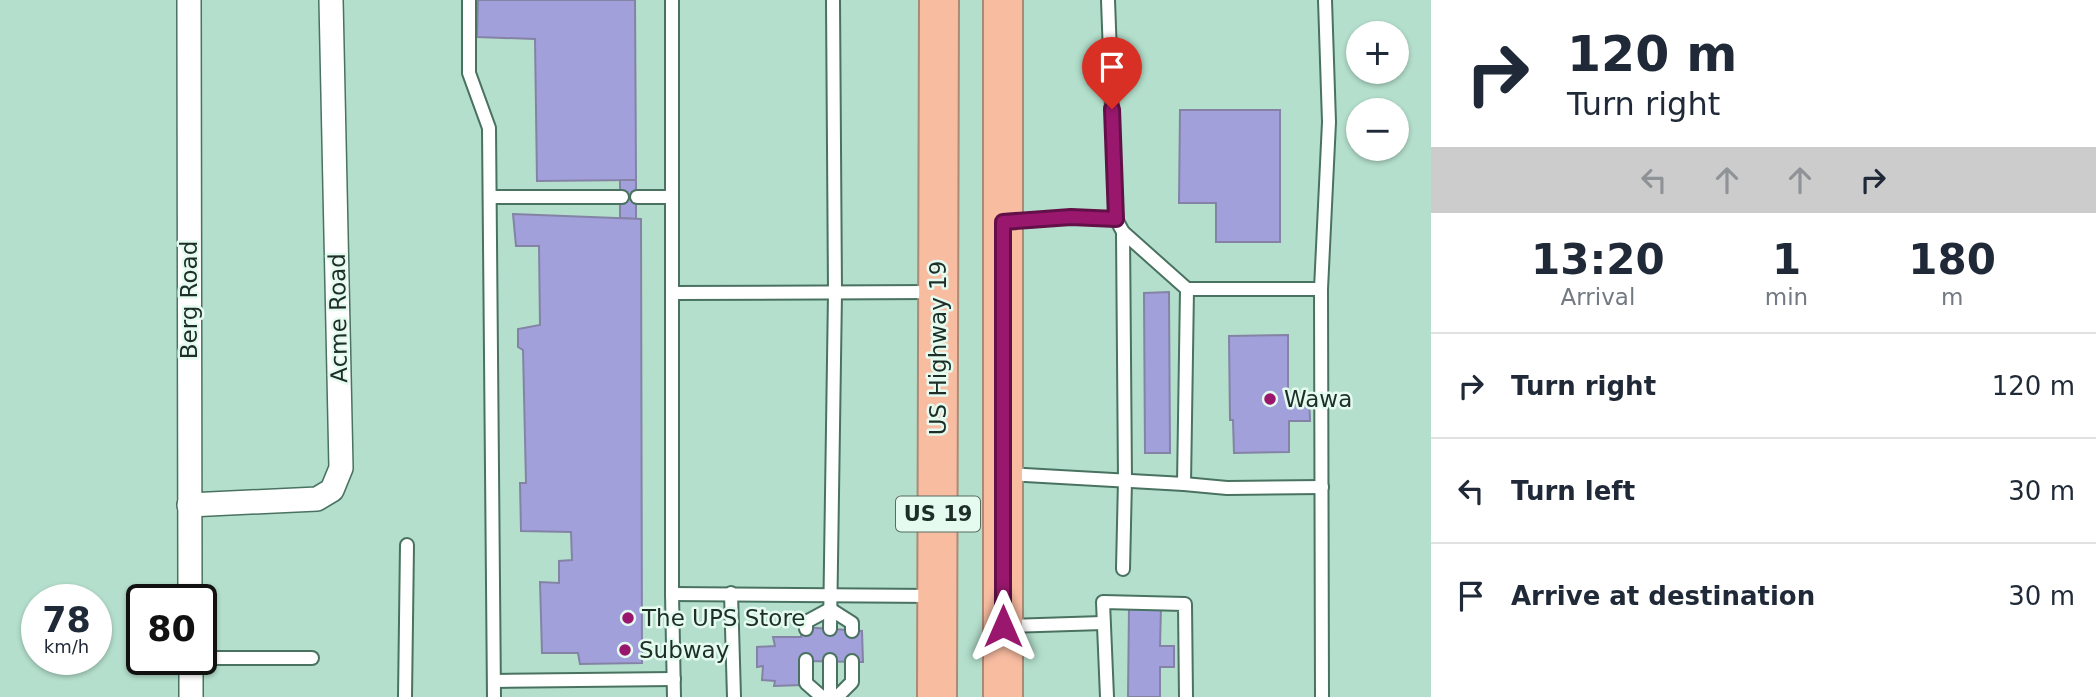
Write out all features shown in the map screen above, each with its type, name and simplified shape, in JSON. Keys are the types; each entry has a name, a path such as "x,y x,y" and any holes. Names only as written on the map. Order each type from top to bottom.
{"highway":[{"name":"US Highway 19","path":"937,697 939,0"},
{"name":"US 19","path":"1003,0 1003,697"}],"street":[{"name":"Berg Road","path":"190,0 190,584"},
{"name":"Acme Road","path":"190,505 317,499 331,490 341,468 331,0"},
{"path":"191,675 191,697"}],"lane":[{"path":"469,0 469,73 489,128 494,697"},
{"path":"672,0 674,697"},
{"path":"830,629 835,293 834,0"},
{"path":"1108,0 1116,219 1123,232 1187,289 1321,289"},
{"path":"1322,697 1321,289 1329,122 1325,0"},
{"path":"490,197 622,197"},
{"path":"637,197 672,197"},
{"path":"1003,222 1071,217 1116,219"},
{"path":"1123,232 1123,569"},
{"path":"1184,484 1187,289"},
{"path":"672,293 938,292"},
{"path":"1003,474 1227,488 1322,487"},
{"path":"405,697 407,545"},
{"path":"730,593 734,697"},
{"path":"672,594 937,596"},
{"path":"1107,697 1103,603 1185,604 1186,697"},
{"path":"806,629 806,622 830,610"},
{"path":"830,610 852,623 852,631"},
{"path":"1003,626 1103,623"},
{"path":"217,658 312,658"},
{"path":"806,660 806,683 822,697"},
{"path":"830,660 830,697"},
{"path":"837,697 852,682 852,661"},
{"path":"494,681 674,679"}],"building":[{"path":"478,0 635,0 636,180 537,181 535,39 477,37"},
{"path":"1180,110 1280,110 1280,242 1216,242 1216,203 1179,203"},
{"path":"620,180 636,180 636,219 620,218"},
{"path":"513,214 641,219 642,663 580,664 578,653 542,653 540,582 559,583 559,561 572,560 571,532 521,531 520,483 526,483 523,350 518,347 518,329 540,325 539,246 516,246"},
{"path":"1169,292 1170,453 1145,453 1144,293"},
{"name":"Wawa","path":"1288,335 1288,394 1309,393 1310,421 1289,421 1289,452 1234,453 1233,420 1230,420 1229,336"},
{"path":"1129,607 1161,607 1160,646 1174,646 1174,667 1160,667 1160,697 1128,697"},
{"path":"802,627 862,631 863,662 803,661 802,685 774,686 775,681 762,680 763,666 757,667 757,647 775,646 773,637 801,637"}],"place":[{"name":"Wawa","path":"1270,399"},
{"name":"The UPS Store","path":"628,618"},
{"name":"Subway","path":"625,650"}],"route":[{"path":"1003,626 1003,222 1071,217 1116,219 1112,109"}]}
